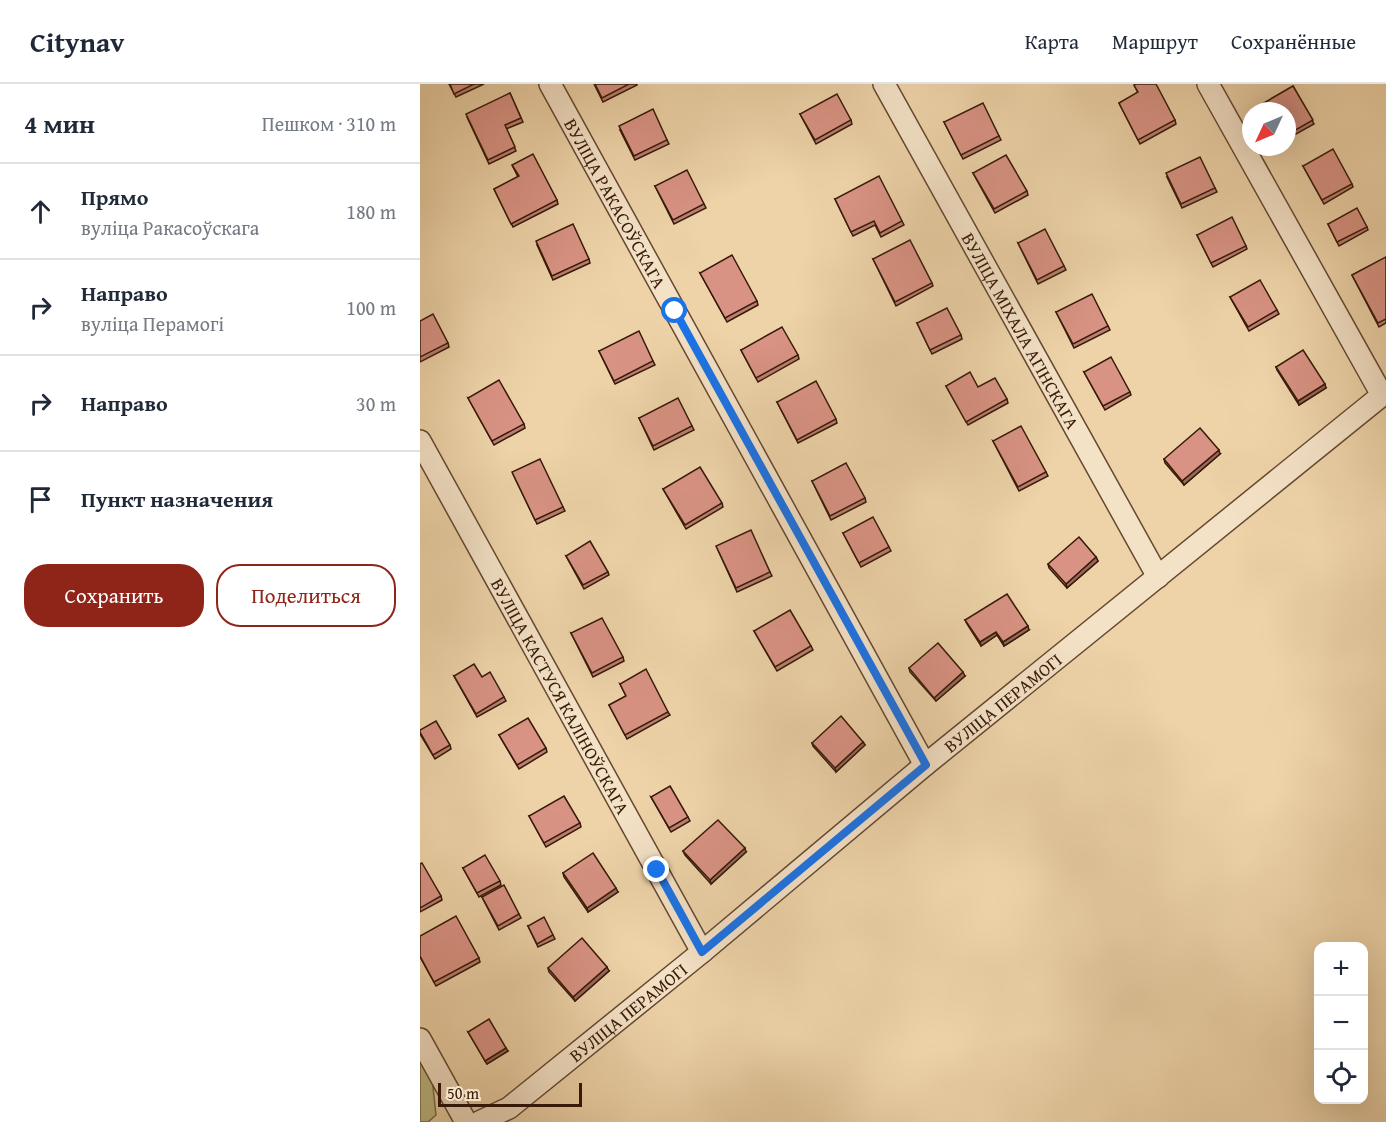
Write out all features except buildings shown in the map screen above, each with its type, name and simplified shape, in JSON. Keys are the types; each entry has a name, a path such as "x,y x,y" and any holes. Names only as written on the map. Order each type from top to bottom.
{"street":[{"name":"ВУЛІЦА РАКАСОЎСКАГА","path":"550,84 926,765"},
{"name":"ВУЛІЦА МІХАЛА АГІНСКАГА","path":"884,84 1158,577"},
{"path":"1208,84 1384,394"},
{"name":"ВУЛІЦА ПЕРАМОГІ","path":"479,1122 509,1108 702,952 926,765 1384,394"},
{"name":"ВУЛІЦА КАСТУСЯ КАЛІНОЎСКАГА","path":"420,441 702,952"},
{"path":"420,1039 465,1122"}],"shaded area":[{"path":"420,1056 432,1078 436,1115 428,1122 420,1122"}],"route":[{"path":"657,870 702,952 926,765 675,311"}]}
